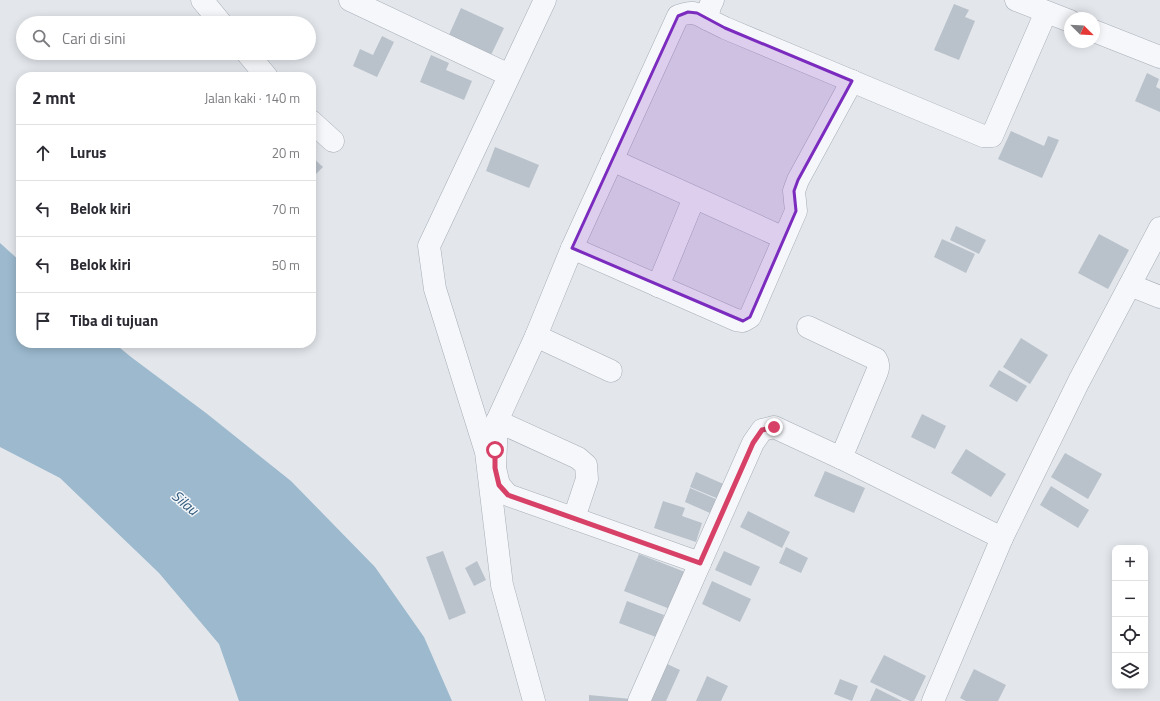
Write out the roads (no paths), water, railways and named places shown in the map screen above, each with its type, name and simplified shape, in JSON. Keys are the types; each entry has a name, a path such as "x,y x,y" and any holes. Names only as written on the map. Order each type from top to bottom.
{"street":[{"path":"202,0 215,16"},
{"path":"350,0 509,75"},
{"path":"534,701 502,584 486,452 435,289 429,246 545,0"},
{"path":"1016,0 1064,19"},
{"path":"700,563 508,495 499,485 495,468 497,421 536,336 572,248 678,16 688,12 697,13 710,10 726,28 983,136 992,136 1046,12"},
{"path":"1100,33 1160,57"},
{"path":"253,60 263,72"},
{"path":"572,248 736,320 743,321 750,317 796,211 794,190 798,180 852,81"},
{"path":"316,126 333,141"},
{"path":"612,160 784,238"},
{"path":"658,286 694,198"},
{"path":"933,701 1002,538 1079,381 1160,228"},
{"path":"1130,285 1160,297"},
{"path":"808,327 876,359 878,362 879,366 877,372 841,458"},
{"path":"536,336 611,371"},
{"path":"497,421 578,458 586,465 587,479 574,518"},
{"path":"639,701 753,443 762,430 774,427 841,458 1002,538"}],"water":[{"name":"Silau","path":"0,243 16,257 16,348 120,348 206,413 291,481 375,567 424,637 452,701 239,701 219,644 159,573 60,478 0,447"}]}
